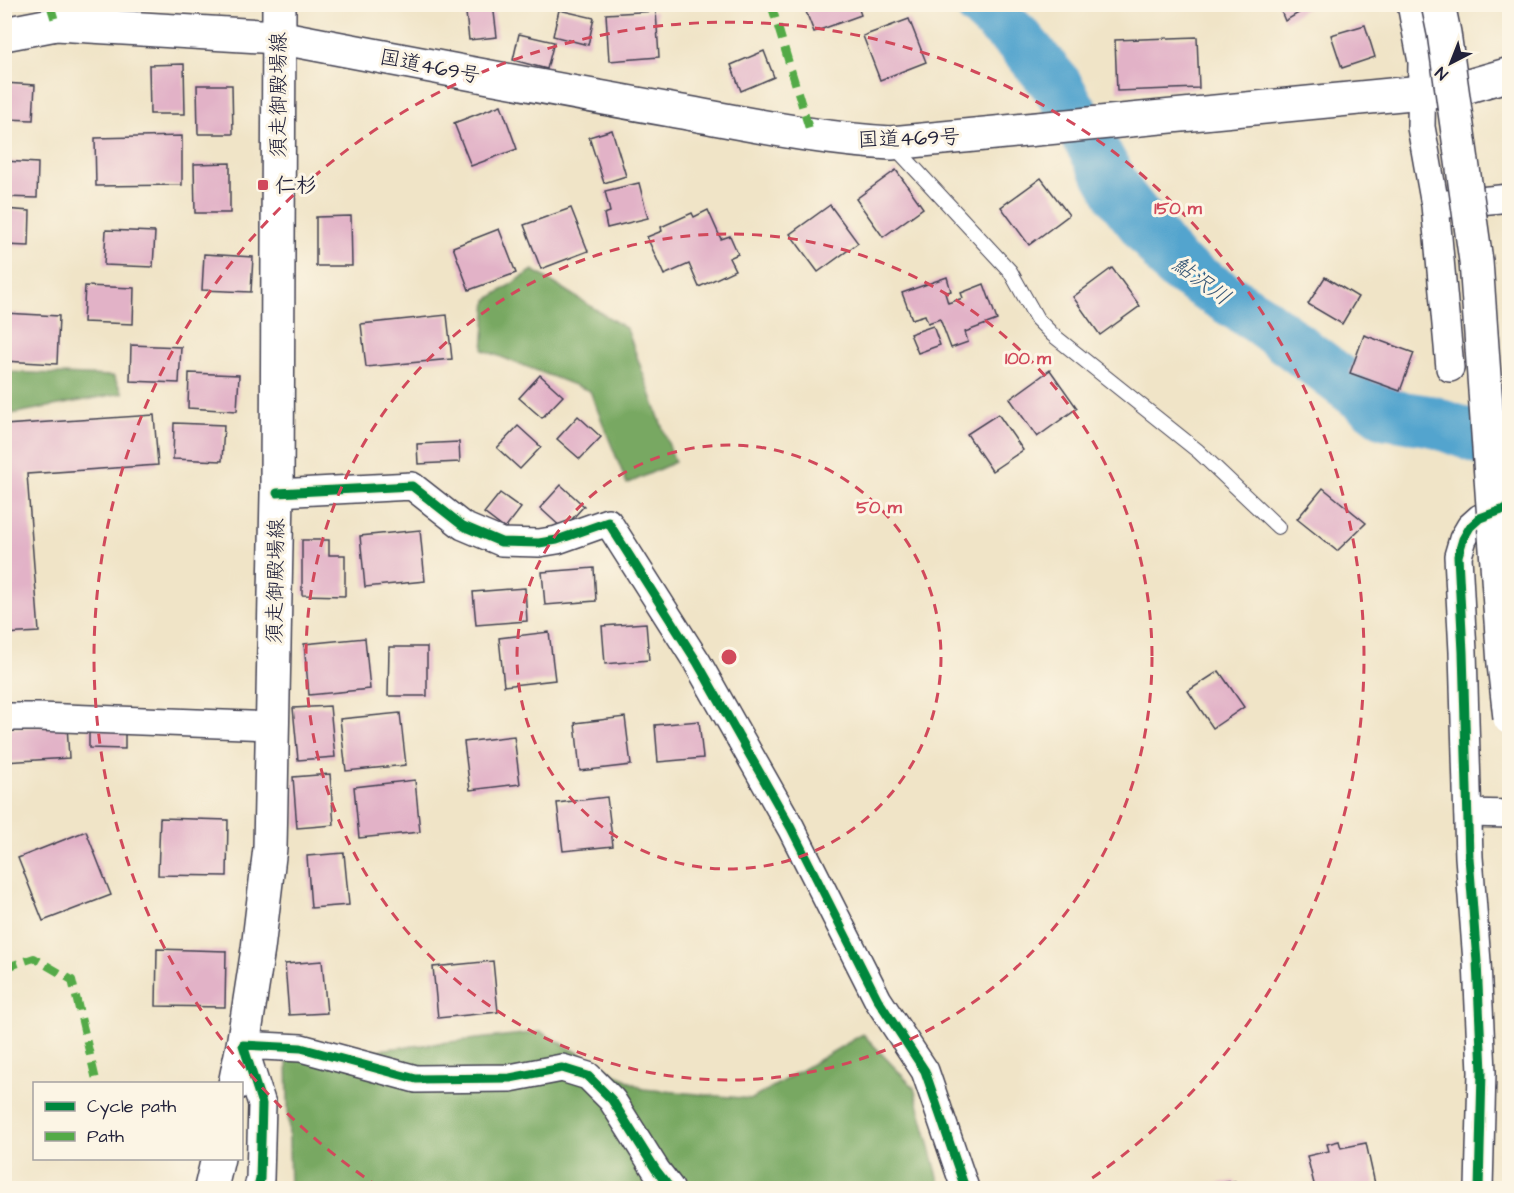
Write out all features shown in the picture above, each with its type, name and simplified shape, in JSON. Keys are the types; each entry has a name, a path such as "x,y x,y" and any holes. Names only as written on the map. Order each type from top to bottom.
{"main road":[{"name":"須走御殿場線","path":"235,1082 258,949 270,848 277,493 279,4"},
{"path":"1438,4 1476,261 1509,718"},
{"name":"国道469号","path":"4,34 56,24 278,37 800,133 852,141 891,143 1422,92 1464,87 1509,74"},
{"path":"211,1188 218,1160"}],"street":[{"path":"1411,4 1422,62 1421,127 1435,205 1450,368"},
{"path":"1435,205 1509,198"},
{"path":"277,493 412,486 463,526 501,542 539,543 557,540 608,522 697,662 791,828 879,1000 925,1071 965,1188"},
{"path":"1479,1188 1482,1072 1468,813 1458,556 1462,539 1470,527 1480,518 1509,507"},
{"path":"4,717 273,726"},
{"path":"1468,813 1509,814"},
{"path":"258,1188 262,1104 243,1045 301,1048 416,1079 510,1078 562,1068 588,1076 612,1100 670,1188"}],"lane":[{"path":"891,143 1010,271 1037,319 1053,335 1198,451 1278,528"}],"green space":[{"path":"533,270 627,329 675,462 627,484 590,391 483,350 487,300"},
{"path":"5,372 113,376 123,393 5,415"},
{"path":"541,1032 643,1089 752,1099 863,1034 914,1088 941,1188 290,1188 287,1060"}],"building":[{"path":"465,4 493,4 497,37 469,40"},
{"path":"803,4 857,4 861,15 814,32"},
{"path":"1278,4 1314,4 1285,21"},
{"path":"559,10 594,18 588,45 553,36"},
{"path":"656,11 659,57 609,61 606,14"},
{"path":"909,19 926,62 880,80 863,36"},
{"path":"1365,25 1375,57 1342,68 1331,35"},
{"path":"519,34 554,42 547,69 513,60"},
{"path":"1197,37 1199,88 1117,91 1115,40"},
{"path":"764,51 774,77 741,91 731,65"},
{"path":"184,64 185,114 150,114 149,65"},
{"path":"4,83 35,85 33,120 4,119"},
{"path":"197,85 232,85 233,134 198,134"},
{"path":"501,105 517,149 471,166 454,123"},
{"path":"612,130 626,176 604,183 589,137"},
{"path":"182,136 182,185 96,186 95,138"},
{"path":"4,161 38,163 37,198 4,197"},
{"path":"230,163 230,213 195,213 194,164"},
{"path":"896,170 923,208 883,237 856,199"},
{"path":"1041,178 1069,215 1029,245 1001,207"},
{"path":"639,183 648,218 607,228 604,214 610,212 605,191"},
{"path":"830,205 858,243 818,272 790,234"},
{"path":"571,208 588,251 541,269 524,225"},
{"path":"4,209 30,211 29,246 4,245"},
{"path":"708,210 721,239 730,236 738,254 729,258 735,270 699,287 689,264 664,275 647,237 662,231 661,227 692,213 694,217"},
{"path":"351,216 352,266 316,266 316,217"},
{"path":"499,229 516,273 469,290 453,247"},
{"path":"106,230 155,232 153,267 104,265"},
{"path":"204,254 253,257 251,292 202,290"},
{"path":"1112,268 1140,306 1100,335 1073,297"},
{"path":"947,277 951,291 945,293 948,303 963,298 961,293 984,284 997,320 965,332 968,342 951,348 940,319 928,323 925,315 912,319 902,293"},
{"path":"1325,277 1358,297 1342,324 1308,304"},
{"path":"85,286 134,288 133,324 83,322"},
{"path":"4,313 59,316 57,364 4,361"},
{"path":"447,315 452,359 366,367 361,324"},
{"path":"933,326 940,345 918,353 910,334"},
{"path":"1364,335 1414,353 1400,391 1350,373"},
{"path":"131,345 181,347 179,383 130,381"},
{"path":"1050,370 1077,408 1037,437 1010,399"},
{"path":"189,373 239,375 237,411 188,408"},
{"path":"540,375 563,396 542,418 519,398"},
{"path":"998,414 1023,450 992,471 967,434"},
{"path":"154,415 158,465 27,474 39,632 4,634 4,425"},
{"path":"578,416 601,437 580,459 557,439"},
{"path":"174,423 224,425 222,461 173,459"},
{"path":"518,426 541,447 520,469 497,448"},
{"path":"459,442 460,462 418,464 417,444"},
{"path":"561,485 584,506 563,529 540,508"},
{"path":"1323,488 1366,523 1337,551 1297,519"},
{"path":"500,493 521,508 505,529 484,513"},
{"path":"420,530 425,581 365,587 360,536"},
{"path":"302,540 329,540 329,555 345,555 345,596 302,595"},
{"path":"594,568 596,601 545,605 542,572"},
{"path":"525,588 527,621 476,625 473,592"},
{"path":"646,623 649,660 605,664 602,626"},
{"path":"549,632 555,680 504,686 499,638"},
{"path":"365,638 370,689 309,695 304,644"},
{"path":"389,647 427,647 427,696 388,696"},
{"path":"1219,671 1244,707 1213,728 1188,691"},
{"path":"330,706 335,757 298,760 293,708"},
{"path":"400,713 406,765 346,771 340,719"},
{"path":"625,717 631,765 580,771 575,723"},
{"path":"699,721 703,758 658,762 655,725"},
{"path":"67,725 69,758 4,762 4,729"},
{"path":"89,728 125,728 125,749 89,748"},
{"path":"514,736 520,784 470,790 464,742"},
{"path":"330,774 334,825 297,828 293,777"},
{"path":"415,780 420,832 359,838 354,787"},
{"path":"607,797 613,846 563,851 557,803"},
{"path":"160,818 228,820 227,876 158,875"},
{"path":"86,831 111,895 43,921 18,858"},
{"path":"344,853 349,905 311,908 307,856"},
{"path":"157,949 226,951 225,1007 156,1006"},
{"path":"322,961 327,1013 289,1015 285,964"},
{"path":"493,961 498,1012 438,1018 433,967"},
{"path":"1339,1141 1341,1148 1366,1143 1375,1184 1353,1188 1315,1188 1307,1156 1329,1151 1327,1144"},
{"path":"1235,1181 1236,1188 1194,1188 1194,1187"}],"waterway":[{"name":"鮎沢川","path":"980,4 1019,40 1057,85 1121,197 1176,266 1259,319 1385,414 1432,421 1510,450"}],"marked path":[{"path":"50,4 56,24"},
{"path":"771,4 811,135"},
{"path":"4,968 34,958 72,980 97,1082"}],"cycle path":[{"path":"277,493 412,486 463,526 501,542 539,543 557,540 608,522 697,662 791,828 878,1000 925,1071 965,1188"},
{"path":"1479,1188 1482,1072 1469,857 1458,556 1463,539 1470,527 1480,518 1510,507"},
{"path":"258,1188 262,1104 243,1045 301,1048 416,1079 510,1078 562,1068 588,1076 612,1100 670,1188"}],"place":[{"name":"仁杉","path":"263,185"}]}
